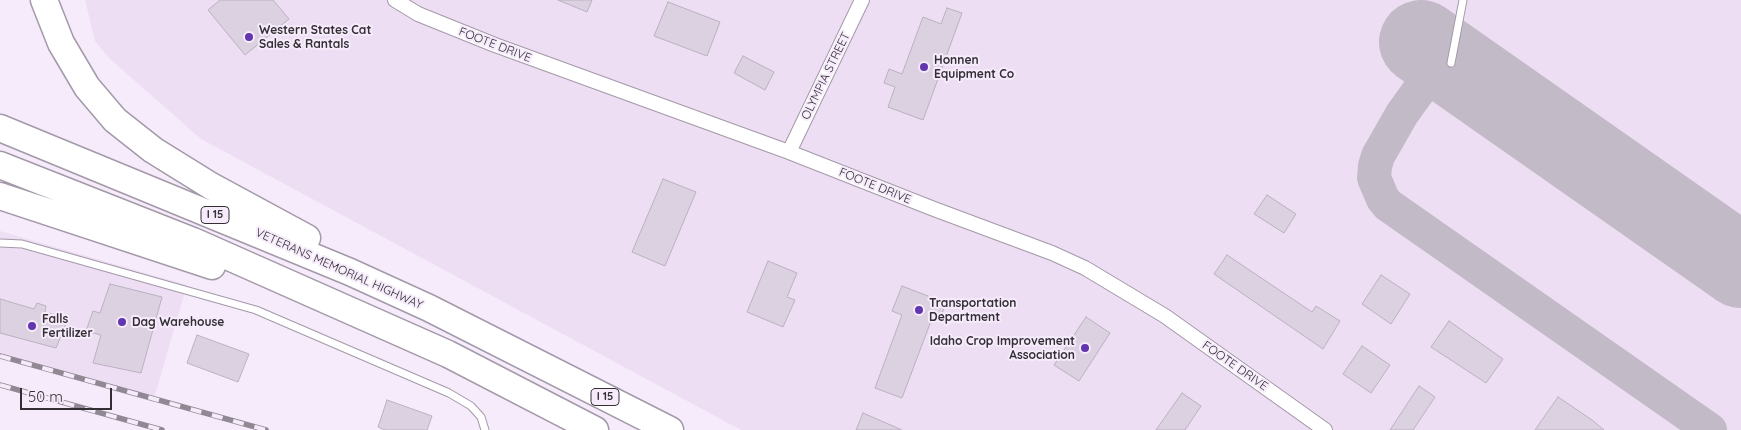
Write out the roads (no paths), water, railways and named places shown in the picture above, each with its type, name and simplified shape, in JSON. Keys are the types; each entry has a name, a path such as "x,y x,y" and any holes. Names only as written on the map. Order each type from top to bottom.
{"highway":[{"path":"44,0 61,44 88,87 115,120 153,150 211,186 355,264 429,308"},
{"name":"VETERANS MEMORIAL HIGHWAY","path":"0,128 192,205 429,308 670,430"},
{"path":"0,165 193,241 448,354 595,430"},
{"path":"0,196 346,309"}],"street":[{"name":"FOOTE DRIVE","path":"395,0 418,14 495,45 789,152 944,213 1044,249 1085,268 1165,316 1325,430"},
{"name":"OLYMPIA STREET","path":"789,152 862,0"}],"lane":[{"path":"1451,63 1463,0"},
{"path":"0,244 22,244 256,310 449,393 471,406 481,417 485,430"}],"railway":[{"path":"0,356 266,430"},
{"path":"0,385 162,430"}],"place":[{"name":"Western States Cat Sales & Rantals","path":"249,37"},
{"name":"Honnen Equipment Co","path":"924,67"},
{"name":"Transportation Department","path":"919,310"},
{"name":"Dag Warehouse","path":"122,322"},
{"name":"Falls Fertilizer","path":"32,326"},
{"name":"Idaho Crop Improvement Association","path":"1085,348"}]}
